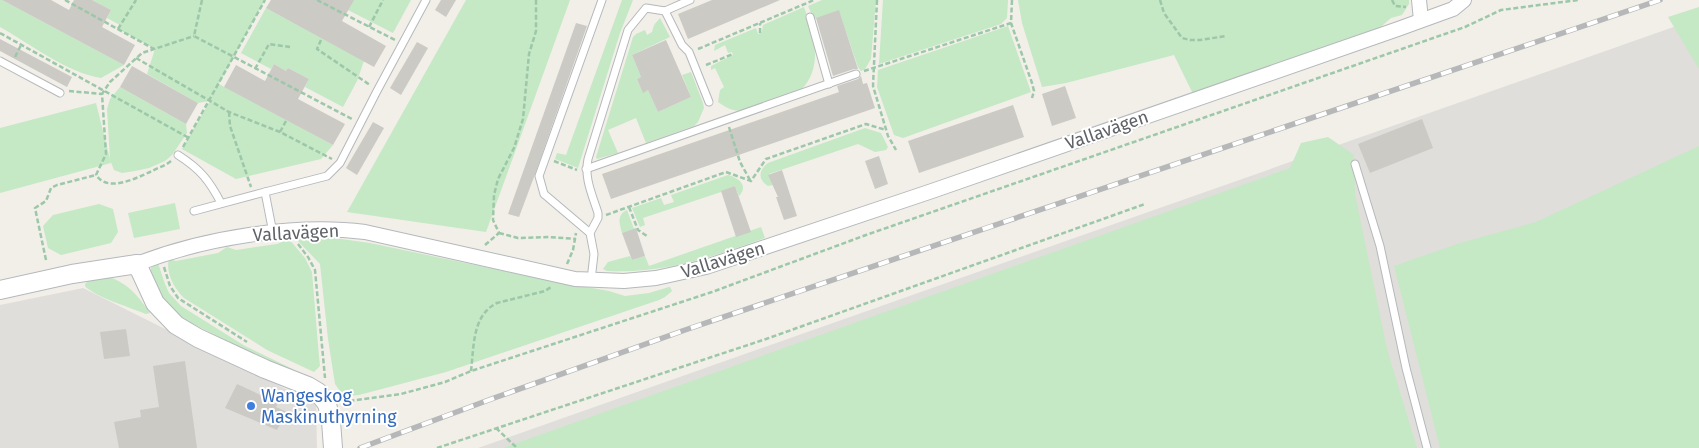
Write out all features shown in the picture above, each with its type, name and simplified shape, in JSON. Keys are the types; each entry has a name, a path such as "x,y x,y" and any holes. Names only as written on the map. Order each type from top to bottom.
{"street":[{"name":"Vallavägen","path":"0,290 72,274 138,264 163,254 236,237 317,229 356,231 557,275 591,280 624,281 656,278 706,267 959,182 1398,29 1420,10 1453,9 1464,0"},
{"path":"138,264 155,303 176,325 198,338 318,392 327,404 334,448"}],"lane":[{"path":"194,211 327,176 340,163 426,0"},
{"path":"590,233 544,194 539,176 602,0"},
{"path":"591,280 594,254 590,233 598,218 598,213 582,170 628,30 646,8 665,11 690,0"},
{"path":"665,11 682,45 689,52 709,102"},
{"path":"810,17 829,84"},
{"path":"0,61 60,93"},
{"path":"582,170 856,74"},
{"path":"178,155 195,166 205,176 221,204"},
{"path":"1355,164 1380,246 1406,368 1427,448"},
{"path":"265,192 273,233"}],"path":[{"path":"66,0 155,50"},
{"path":"118,29 136,0"},
{"path":"194,36 202,0"},
{"path":"96,175 99,179 106,182 124,182 168,163 178,155 265,0"},
{"path":"317,0 403,44"},
{"path":"369,27 383,0"},
{"path":"536,0 536,31 529,54 523,119 514,148 498,178 494,195 493,220 500,233 518,238 549,237 576,239"},
{"path":"689,52 814,0"},
{"path":"878,0 873,86 886,130 896,150"},
{"path":"1012,0 1011,23 1032,83 1034,91 1032,98"},
{"path":"1160,0 1164,13 1182,38 1200,40 1226,36"},
{"path":"1392,0 1395,6 1420,10"},
{"path":"327,404 401,394 445,382 471,371 712,292 866,235 1465,27 1501,10 1578,0"},
{"path":"760,23 760,33"},
{"path":"864,71 1011,23"},
{"path":"0,34 105,90 189,138"},
{"path":"96,175 106,154 102,94 110,82 142,53 194,36 360,123"},
{"path":"322,40 317,49 354,72 377,91"},
{"path":"256,69 269,44 290,48"},
{"path":"10,66 21,45"},
{"path":"706,65 733,54"},
{"path":"136,58 229,112 280,132 340,163"},
{"path":"60,93 64,90 102,94"},
{"path":"229,112 230,126 254,195"},
{"path":"727,120 740,162 751,181"},
{"path":"280,132 286,121"},
{"path":"751,181 766,159 866,124 886,130"},
{"path":"553,161 582,170"},
{"path":"598,218 726,172 751,181"},
{"path":"46,260 35,208 46,201 51,188 96,175"},
{"path":"437,448 766,339 1145,204"},
{"path":"629,207 638,230 647,236"},
{"path":"471,371 475,336 480,318 485,311 496,303 544,291 551,286 568,262 576,239 574,220"},
{"path":"288,232 308,257 315,270 325,380"},
{"path":"473,256 500,233"},
{"path":"496,428 517,448"}],"shaded area":[{"path":"1699,18 1699,448 478,448"},
{"path":"83,288 316,404 317,448 0,448 0,305"}],"green space":[{"path":"0,0 124,65 101,78 88,75 62,64 0,27"},
{"path":"92,0 265,0 219,84 333,145 321,159 236,179 182,149 210,101 198,103 147,74 155,49 118,29 120,25 107,18 111,10"},
{"path":"348,0 411,0 393,33 348,10"},
{"path":"466,0 570,0 486,232 347,212"},
{"path":"622,0 633,0 620,33 578,168 555,159 557,153 566,155"},
{"path":"822,0 876,0 871,59 865,69 861,71 858,67 839,11 814,19 808,6"},
{"path":"883,0 1008,0 1007,18 1001,24 879,64"},
{"path":"1018,0 1409,0 1409,4 1402,15 1391,18 1375,32 1193,94 1174,55 1066,83 1042,87 1022,23"},
{"path":"804,7 814,39 815,61 813,71 801,90 741,111 729,108 718,102 720,90 724,87 715,68 711,70 711,66 733,55 732,52 728,53 725,45 714,51 715,45 756,28 758,34 762,32 763,25"},
{"path":"1699,7 1699,69 1668,17"},
{"path":"266,8 364,61 357,81 343,107 305,87 309,79 288,68 286,71 274,64 271,69 241,53"},
{"path":"660,18 670,37 632,55 641,77 637,79 643,92 648,90 658,112 691,97 682,75 691,72 704,108 698,122 694,126 646,143 636,118 608,130 618,153 597,159 596,157 633,37 645,30 647,35 652,32 654,25"},
{"path":"1008,26 1031,92 903,138 894,135 877,87 878,70"},
{"path":"120,87 186,124 187,133 172,155 165,161 149,168 122,173 114,170 110,160 111,163 0,193 0,128 96,103 110,159 107,109 110,99"},
{"path":"865,128 881,133 888,147 886,150 875,152 858,144 769,174 773,185 768,186 762,180 760,174 768,163"},
{"path":"1328,137 1354,155 1355,194 1387,349 1417,448 503,448 1290,168 1301,143"},
{"path":"1699,146 1699,448 1440,448 1394,266 1460,243 1536,222"},
{"path":"728,175 739,180 743,186 739,196 735,186 643,218 645,225 640,227 632,208 661,198 664,205 674,202 671,195"},
{"path":"175,203 180,229 134,238 128,213"},
{"path":"99,204 113,209 118,232 111,243 61,255 48,248 43,226 53,215"},
{"path":"627,210 634,229 622,233 620,217"},
{"path":"761,227 765,238 707,258 648,270 607,271 603,269 608,262 630,256 632,260 645,256 649,266"},
{"path":"327,237 370,243 609,291 625,296 649,293 669,287 672,291 659,300 446,372 359,395 347,396 342,394 335,384 320,264 296,239"},
{"path":"289,239 305,258 312,272 320,366 314,372 267,350 184,298 174,285 168,270 169,259 176,261 218,253 227,247 236,250 277,244"},
{"path":"158,263 169,293 181,306 245,346 311,378 269,362 181,318 163,302 149,273 152,266"},
{"path":"109,277 122,283 132,291 150,313 146,314 114,302 96,294 85,286 90,279"}],"building":[{"path":"2,0 51,0 69,10 74,0 92,0 111,10 102,27 135,45 124,65"},
{"path":"271,0 354,0 342,21 386,46 374,67 266,8"},
{"path":"441,0 456,0 446,17 435,10"},
{"path":"712,0 780,0 688,39 678,14"},
{"path":"839,10 858,69 833,76 816,18"},
{"path":"576,23 587,26 534,177 519,217 508,214"},
{"path":"0,39 72,77 67,87 0,51"},
{"path":"666,40 691,97 658,112 648,90 643,93 637,79 641,77 632,55"},
{"path":"417,42 428,48 401,95 390,88"},
{"path":"274,64 286,71 288,68 309,79 298,99 345,124 333,145 224,87 236,65 265,81"},
{"path":"132,66 198,103 186,124 120,87"},
{"path":"861,76 863,84 867,83 875,108 611,199 602,174 839,92 837,86 858,79"},
{"path":"1065,86 1076,118 1052,126 1042,94"},
{"path":"1013,105 1024,137 919,173 908,141"},
{"path":"1422,119 1433,148 1370,173 1358,144"},
{"path":"373,122 384,128 357,175 346,168"},
{"path":"879,156 888,184 875,189 865,161"},
{"path":"782,170 797,216 784,220 776,197 778,197 768,175"},
{"path":"735,186 751,232 736,237 721,191"},
{"path":"636,228 645,256 632,260 622,233"},
{"path":"126,329 130,356 104,359 100,332"},
{"path":"185,361 197,448 119,448 114,422 141,417 140,410 159,407 153,366"},
{"path":"237,384 278,403 276,407 287,412 277,430 225,408"}],"railway":[{"path":"360,448 685,330 1660,0"}],"place":[{"name":"Wangeskog Maskinuthyrning","path":"251,406"}]}
